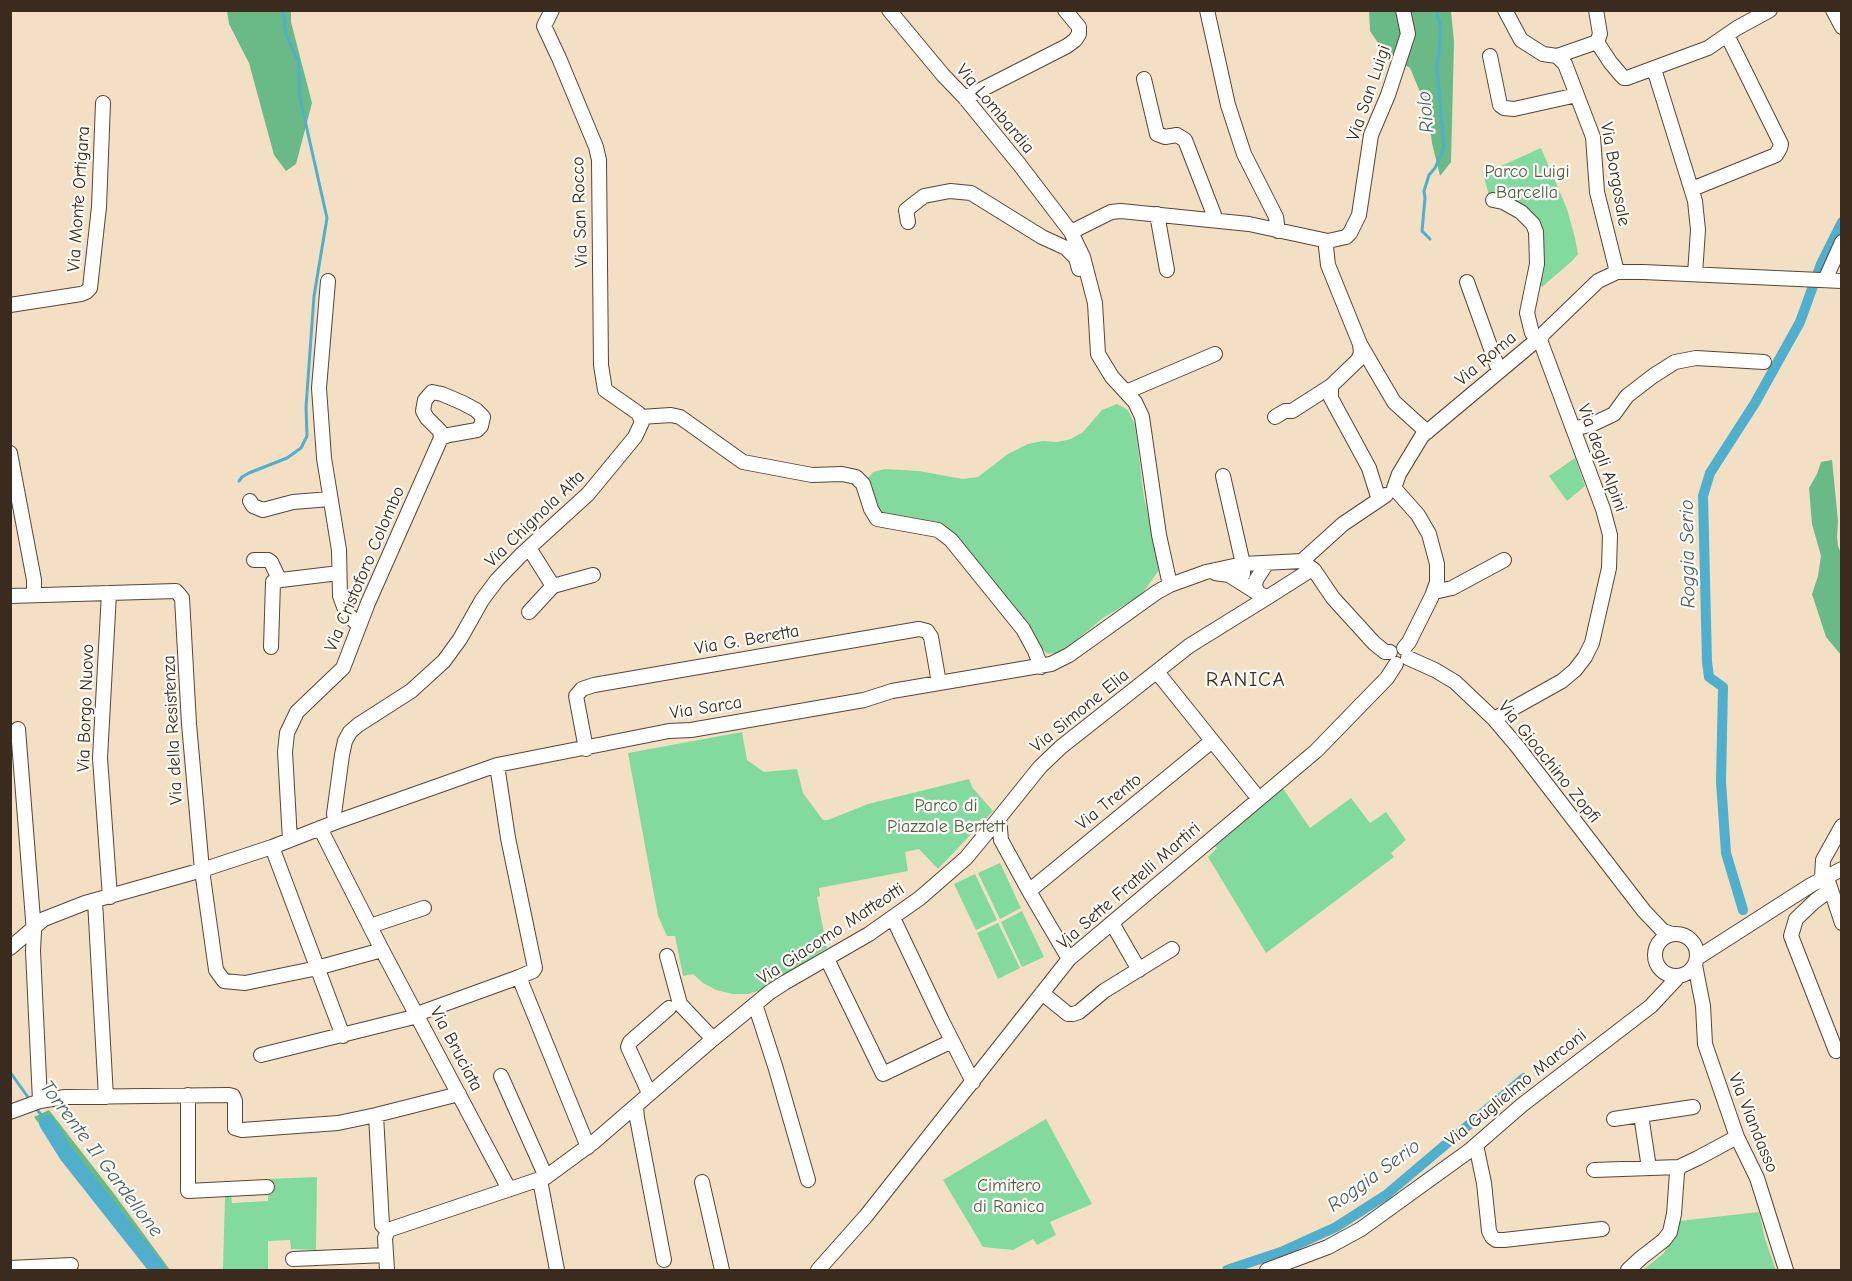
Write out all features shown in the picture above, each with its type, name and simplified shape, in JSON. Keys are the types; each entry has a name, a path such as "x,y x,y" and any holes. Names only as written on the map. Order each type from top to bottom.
{"street":[{"name":"Via San Rocco","path":"552,10 544,26 596,147 599,160 601,365 605,390 638,413 640,417"},
{"name":"Via Lombardia","path":"889,10 965,98 1071,232 1083,257 1095,303"},
{"path":"965,98 1076,40 1079,34 1078,27 1065,10"},
{"path":"1207,10 1228,105 1244,154 1276,216 1278,231"},
{"name":"Via San Luigi","path":"1328,241 1346,237 1359,215 1371,135 1388,95 1408,34 1403,10"},
{"path":"1505,10 1521,40 1543,54 1557,56 1597,42"},
{"path":"1596,10 1600,34 1597,42"},
{"path":"1597,42 1610,63 1624,78 1708,48 1770,10"},
{"path":"1833,10 1842,27"},
{"path":"1692,189 1779,153 1781,144 1727,35"},
{"path":"1490,56 1500,105 1504,108 1514,109 1578,95"},
{"name":"Via Borgosale","path":"1557,56 1565,64 1593,137 1597,192 1617,272"},
{"path":"1654,69 1692,189 1697,213 1695,274"},
{"path":"1144,79 1158,134 1165,137 1177,135 1185,140 1216,220"},
{"name":"Via Monte Ortigara","path":"10,305 81,294 90,288 99,207 104,103"},
{"path":"908,222 906,210 924,196 950,191 971,194 1042,237 1066,248 1076,258 1087,295 1095,303 1098,354 1113,377 1135,402 1142,417 1159,535 1170,585"},
{"name":"Via degli Alpini","path":"1492,200 1503,201 1521,212 1533,224 1536,232 1537,264 1527,313 1532,333 1540,340 1574,429 1610,535 1609,568 1592,643 1585,657 1562,681 1494,719"},
{"path":"1071,232 1111,212 1120,211 1216,220 1328,241 1326,247 1328,265 1360,344 1364,362 1394,402 1427,432"},
{"path":"1157,214 1167,270"},
{"path":"1825,280 1842,242"},
{"path":"1617,272 1842,281"},
{"name":"Via Roma","path":"1394,488 1399,474 1422,436 1532,344 1540,340 1543,334 1598,281 1617,272"},
{"path":"327,281 319,388 324,458 339,550 340,596 346,612 359,626"},
{"path":"1467,282 1499,371"},
{"path":"1126,392 1215,354"},
{"path":"1574,429 1593,424 1614,414 1627,396 1675,362 1696,358 1764,362"},
{"path":"1275,417 1286,411 1292,411 1364,362"},
{"path":"1331,386 1331,398 1369,468 1380,500"},
{"path":"640,417 671,415 680,417 743,462 812,475 842,474 855,477 863,484 871,509 877,519 938,530 951,540 1023,629 1041,667"},
{"name":"Via Chignola Alta","path":"336,822 334,814 342,755 350,732 411,690 444,661 497,580 588,494 635,437 642,422 640,417"},
{"name":"Via Cristoforo Colombo","path":"290,840 285,752 287,733 297,712 343,668 441,438"},
{"path":"10,453 15,494 34,580 34,591 31,595"},
{"path":"1223,476 1243,564 1243,582"},
{"path":"1394,488 1418,514 1429,534 1437,564 1437,582 1434,592 1452,588 1504,560"},
{"name":"Via Simone Elia","path":"999,818 1035,772 1061,747 1189,646 1307,565 1343,524 1394,488"},
{"path":"250,501 253,506 263,510 293,502 330,499"},
{"path":"529,548 553,586"},
{"path":"254,560 271,562 281,580"},
{"path":"1264,595 1255,587 1256,580 1267,563"},
{"name":"Via Sarca","path":"10,948 33,926 44,919 95,901 273,847 496,765 669,731 691,730 939,683 1041,667 1058,662 1170,585 1206,572 1243,564 1307,565"},
{"name":"Via Gioachino Zopfi","path":"1307,565 1333,598 1380,649 1434,670 1455,682 1494,719 1644,911 1657,925 1672,934"},
{"path":"1206,572 1229,575 1264,595"},
{"path":"271,647 273,582 339,573"},
{"path":"530,612 553,586 593,574"},
{"name":"Via della Resistenza","path":"109,593 176,591 182,598 189,724 202,870 216,970 224,981 245,983 317,968"},
{"name":"Via Sette Fratelli Martiri","path":"818,1270 866,1216 1069,959 1316,752 1387,678 1409,642 1434,592"},
{"path":"10,596 109,593"},
{"name":"Via Borgo Nuovo","path":"109,593 100,758 110,897"},
{"name":"Via G. Beretta","path":"586,748 576,696 582,689 594,685 919,629 927,631 931,637 939,683"},
{"path":"1157,672 1259,799"},
{"path":"18,729 16,771 33,926 40,1101"},
{"name":"Via Trento","path":"1029,891 1212,741"},
{"path":"261,1055 343,1036 417,1015 535,969 508,838 496,765"},
{"path":"999,818 1001,840 1069,959"},
{"name":"Via Giacomo Matteotti","path":"966,858 999,818"},
{"path":"1842,826 1823,860 1827,881 1842,924"},
{"name":"Via Bruciata","path":"320,828 509,1189"},
{"name":"Via Giacomo Matteotti","path":"388,1230 543,1178 588,1147 755,1004 784,983 893,918 991,838 1001,840"},
{"path":"273,847 343,1036"},
{"path":"1836,1050 1791,936 1796,919 1815,901 1827,881 1842,869"},
{"name":"Via Guglielmo Marconi","path":"1267,1270 1305,1264 1328,1247 1361,1229 1476,1144 1522,1105 1651,1006 1689,968 1734,933 1827,881"},
{"path":"95,901 106,1096"},
{"path":"370,926 424,908"},
{"name":"Via Gioachino Zopfi","path":"1644,911 1657,935 1658,943"},
{"path":"893,918 973,1082"},
{"path":"1112,923 1139,970"},
{"path":"1691,940 1713,939 1734,933"},
{"path":"1672,934 1681,934 1691,940 1696,948 1689,968 1667,975 1662,972 1655,958 1658,943 1672,934"},
{"path":"1042,993 1068,1014 1079,1012 1104,992 1172,949"},
{"path":"317,968 382,950"},
{"path":"667,956 680,1004 713,1039"},
{"path":"827,959 883,1074 952,1041"},
{"name":"Via Viandasso","path":"1689,968 1701,988 1705,1044 1737,1137 1757,1178 1785,1270"},
{"path":"1658,997 1662,972"},
{"path":"519,977 588,1147"},
{"path":"755,1004 808,1180"},
{"path":"649,1093 628,1047 635,1037 669,1008"},
{"path":"501,1076 543,1178 557,1270"},
{"path":"17,1109 40,1101 66,1097 229,1095 233,1096 235,1101 235,1128 242,1130 338,1123 459,1094"},
{"path":"188,1095 188,1191 267,1187"},
{"path":"636,1106 664,1260"},
{"path":"1614,1119 1693,1107"},
{"path":"376,1115 382,1225 388,1230 385,1238 387,1270"},
{"path":"1641,1115 1649,1168"},
{"path":"1594,1170 1679,1167 1737,1137"},
{"path":"1476,1144 1484,1183 1489,1232 1492,1238 1504,1240 1602,1229"},
{"path":"1628,1270 1664,1240 1670,1232 1679,1167"},
{"path":"702,1182 722,1270"},
{"path":"293,1260 386,1255"},
{"path":"10,1268 71,1264"}],"green space":[{"path":"1369,10 1451,11 1454,42 1451,162 1440,176 1432,143 1428,111 1410,68 1385,53 1370,31"},
{"path":"227,11 291,11 291,22 312,103 296,164 286,171 274,155 249,63 229,24"},
{"name":"Parco Luigi Barcella","path":"1541,148 1567,209 1578,254 1542,287 1537,284 1537,225 1489,195 1483,174"},
{"path":"1117,404 1128,410 1135,425 1144,497 1160,569 1141,595 1103,618 1062,652 1048,654 1036,644 945,525 878,512 865,487 873,472 885,469 919,471 963,479 978,477 1008,454 1028,444 1071,439 1083,432 1102,410"},
{"path":"1575,458 1585,486 1567,501 1549,476"},
{"path":"1832,460 1838,521 1837,537 1841,553 1841,655 1826,637 1812,594 1821,556 1812,524 1809,488 1821,462"},
{"name":"Parco di Piazzale Bertett","path":"742,732 747,760 764,772 797,769 803,793 823,820 868,804 969,779 972,787 993,811 938,869 919,849 905,852 908,871 819,888 820,896 817,897 827,948 761,990 748,994 733,994 716,990 693,974 683,976 675,936 667,936 658,916 628,753"},
{"path":"1282,787 1310,828 1351,798 1370,823 1386,812 1406,840 1391,853 1394,857 1266,953 1208,857 1217,848 1213,843"},
{"path":"1000,863 1021,908 1000,919 978,873"},
{"path":"975,874 997,920 976,930 954,884"},
{"path":"1022,911 1044,957 1022,967 1001,922"},
{"path":"998,923 1020,968 998,979 977,933"},
{"path":"49,1110 170,1270 149,1270 34,1117"},
{"name":"Cimitero di Ranica","path":"1046,1119 1092,1204 1050,1222 1056,1235 1037,1245 1033,1239 1013,1250 983,1247 943,1180"},
{"path":"317,1177 316,1250 291,1249 290,1240 268,1241 268,1270 223,1270 225,1196 231,1196 232,1203 268,1201 269,1179"},
{"path":"1759,1212 1765,1239 1776,1270 1643,1270 1664,1253 1679,1221"}],"waterway":[{"path":"239,481 249,473 287,458 301,448 307,436 306,407 314,296 327,218 300,98 298,61 286,34 283,10"},
{"name":"Riolo","path":"1430,239 1422,231 1424,191 1429,175 1435,168 1444,148 1437,67 1440,25 1436,10"},
{"name":"Roggia Serio","path":"1743,910 1726,853 1721,782 1723,687 1709,677 1707,662 1703,496 1710,473 1755,403 1800,322 1821,264 1842,222"},
{"name":"Torrente Il Gardellone","path":"10,1072 30,1100"},
{"name":"Roggia Serio","path":"1227,1270 1281,1252 1336,1227 1386,1195 1524,1078"},
{"name":"Torrente Il Gardellone","path":"36,1108 47,1123"},
{"name":"Torrente Il Gardellone","path":"47,1123 67,1155 158,1270"}],"district":[{"name":"RANICA","path":"1246,680"}]}
